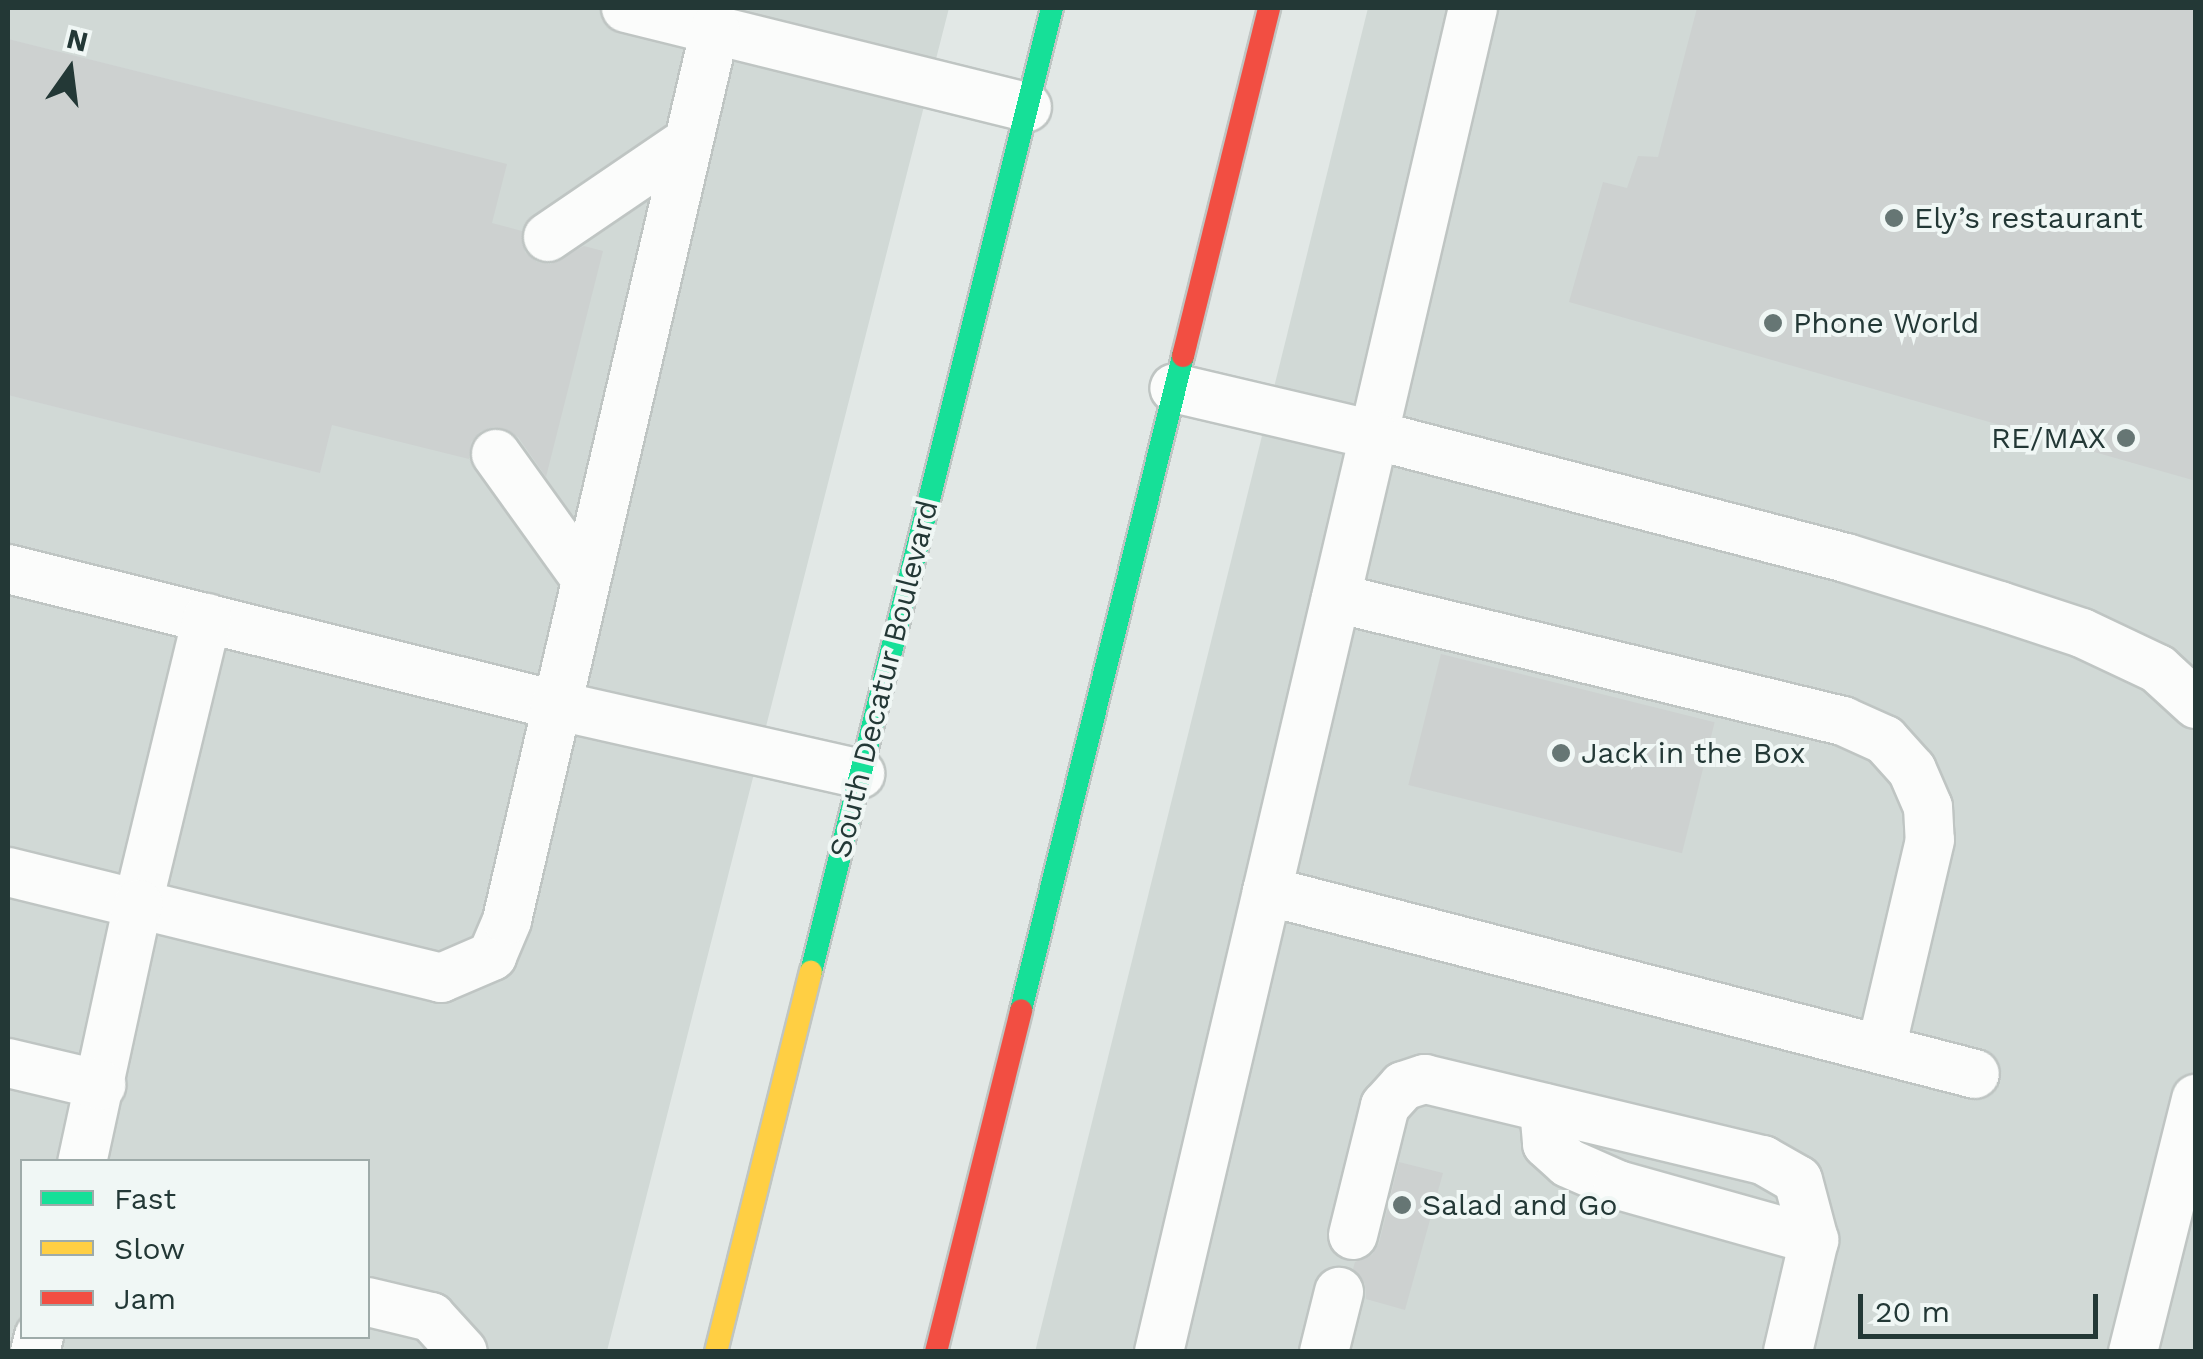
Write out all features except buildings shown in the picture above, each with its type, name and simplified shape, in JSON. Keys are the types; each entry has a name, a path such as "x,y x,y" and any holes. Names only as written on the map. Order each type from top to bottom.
{"main road":[{"name":"South Decatur Boulevard","path":"716,1352 1052,8"},
{"path":"948,1349 1174,388 1269,8"}],"lane":[{"path":"626,8 1028,107"},
{"path":"1159,1352 1473,8"},
{"path":"8,872 441,978 492,956 507,920 685,144 715,29"},
{"path":"548,237 685,144"},
{"path":"1174,388 1374,435 1846,558 2082,634 2158,669 2196,704"},
{"path":"496,454 585,578"},
{"path":"8,569 555,705 860,774"},
{"path":"1336,598 1842,721 1885,740 1912,770 1928,807 1930,840 1882,1049"},
{"path":"83,1159 138,904 207,618"},
{"path":"1267,890 1975,1074"},
{"path":"8,1063 101,1085"},
{"path":"1354,1234 1386,1106 1403,1086 1425,1079 1763,1160 1798,1180 1814,1240 1788,1352"},
{"path":"2132,1352 2196,1099"},
{"path":"1544,1108 1547,1144 1568,1163 1618,1185 1814,1240"},
{"path":"1324,1352 1339,1292"},
{"path":"370,1303 430,1318 463,1352"}],"shaded area":[{"path":"8,8 949,8 607,1351 8,1352"},
{"path":"1368,8 2195,8 2195,1351 1035,1352"}],"traffic: fast":[{"path":"811,972 1052,8"},
{"path":"1021,1010 1183,356"}],"traffic: slow":[{"path":"716,1352 811,972"}],"traffic: jam":[{"path":"1183,356 1269,8"},
{"path":"936,1352 1021,1010"}],"place":[{"name":"Ely’s restaurant","path":"1894,218"},
{"name":"Phone World","path":"1773,323"},
{"name":"RE/MAX","path":"2126,438"},
{"name":"Jack in the Box","path":"1561,753"},
{"name":"Salad and Go","path":"1402,1205"}]}
